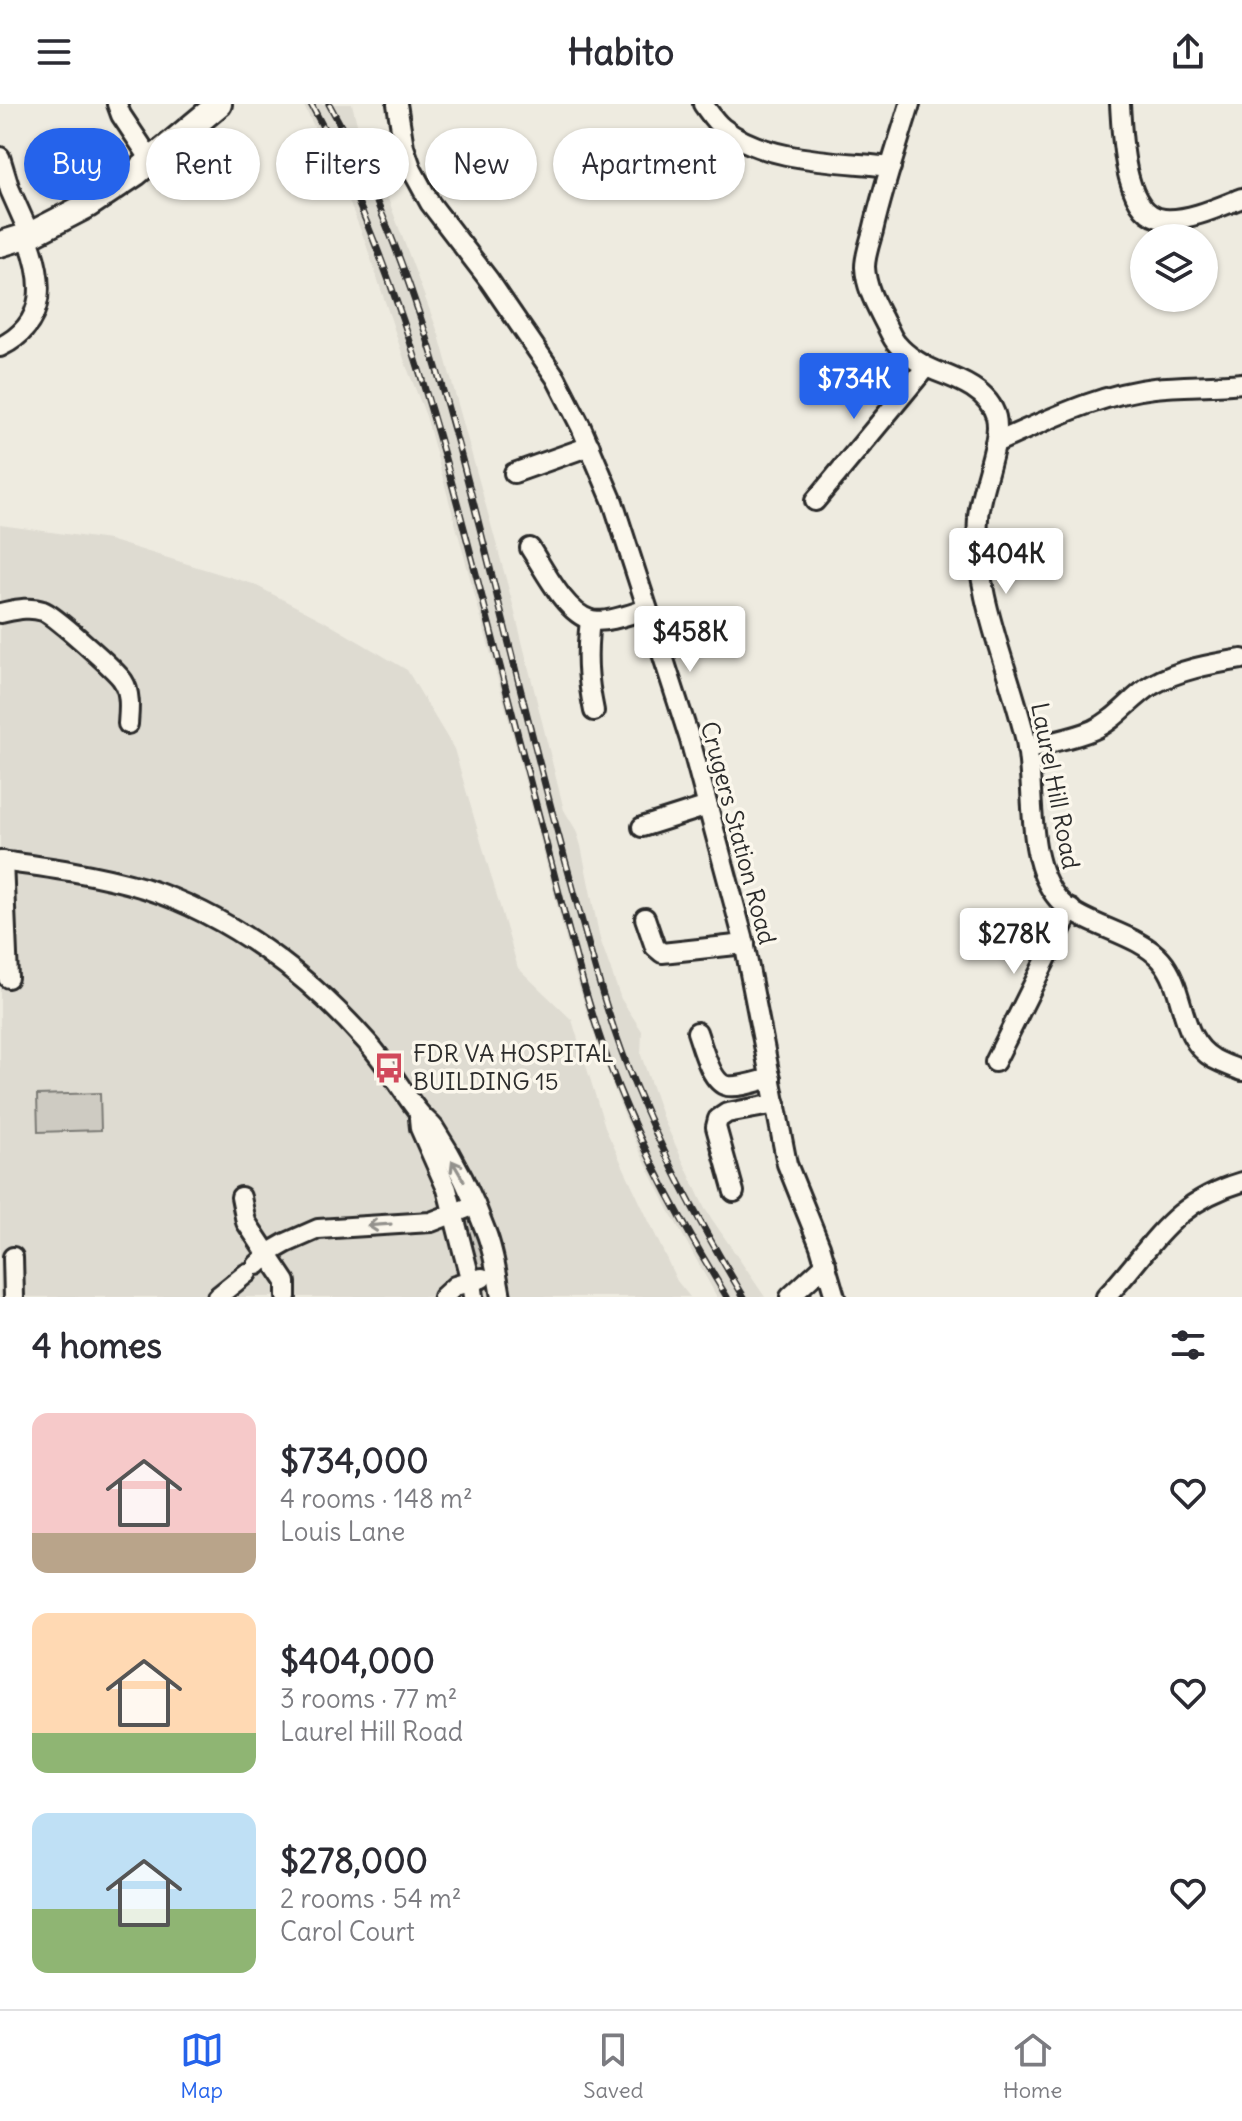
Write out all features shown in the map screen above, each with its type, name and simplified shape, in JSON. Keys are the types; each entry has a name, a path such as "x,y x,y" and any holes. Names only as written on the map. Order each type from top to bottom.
{"main road":[{"path":"190,128 219,104"},
{"path":"0,244 29,236 88,205 146,164"}],"street":[{"path":"117,104 146,152"},
{"name":"Crugers Station Road","path":"397,104 404,147 412,170 430,203 489,280 556,378 590,446 613,502 708,806 745,944 787,1164 826,1264 835,1297"},
{"path":"703,104 721,127 750,145 784,155 891,167"},
{"name":"Laurel Hill Road","path":"910,104 880,202 865,265 870,294 897,345 926,367 977,391 991,404 997,421 978,517 979,561 986,606 1027,749 1032,820 1044,875 1058,899 1071,909 1149,948 1173,978 1190,1034 1212,1058 1242,1071"},
{"path":"1120,104 1124,158 1135,197 1148,212 1162,219 1196,215 1242,198"},
{"path":"0,157 29,236 40,283 38,305 27,327 0,347"},
{"path":"815,501 926,367"},
{"path":"995,443 1058,415 1112,396 1153,388 1242,383"},
{"path":"514,473 590,446"},
{"path":"530,548 560,595 579,614 590,620 599,621 647,609"},
{"path":"0,613 28,608 47,611 83,642 124,682 130,705 128,724"},
{"path":"590,620 587,676 594,711"},
{"path":"1027,749 1097,728 1151,686 1175,675 1242,659"},
{"path":"642,827 708,806"},
{"path":"8,978 2,861 49,867 144,889 226,924 269,952 332,1004 389,1068 418,1111 433,1127 468,1188 487,1234 501,1297"},
{"path":"995,1062 1071,909"},
{"path":"645,918 655,947 662,953 745,944"},
{"path":"697,1032 714,1077 720,1083 731,1086 771,1078"},
{"path":"734,1192 716,1127 718,1119 727,1113 776,1104"},
{"path":"418,1111 420,1128 447,1189 472,1290"},
{"path":"1106,1297 1179,1214 1202,1198 1242,1182"},
{"path":"241,1197 257,1264 286,1282 286,1297"},
{"path":"217,1297 286,1243 318,1229 412,1225 431,1222 475,1205"},
{"path":"13,1257 14,1297"},
{"path":"790,1297 826,1264"},
{"path":"443,1297 455,1286 472,1290 496,1274"}],"shaded area":[{"path":"303,104 352,104 358,128 315,128"},
{"path":"348,200 388,200 439,335 512,601 564,810 581,846 600,939 621,999 642,1031 641,1055 662,1116 705,1209 765,1297 717,1297 671,1214 620,1105 574,971 426,416"},
{"path":"0,525 109,540 253,584 407,670 454,749 518,968 572,1020 606,1130 677,1281 690,1297 0,1297"},
{"path":"100,1093 101,1130 38,1132 37,1095"},
{"path":"473,1220 478,1231 487,1265 481,1270 476,1271 463,1222"}],"railway":[{"path":"311,104 362,210 421,377 469,547 574,951 607,1058 632,1121 661,1181 727,1297"},
{"path":"329,104 381,210 422,321 471,491 560,840 617,1037 636,1088 673,1169 744,1297"}],"place":[{"name":"FDR VA HOSPITAL BUILDING 15","path":"389,1068"}]}
